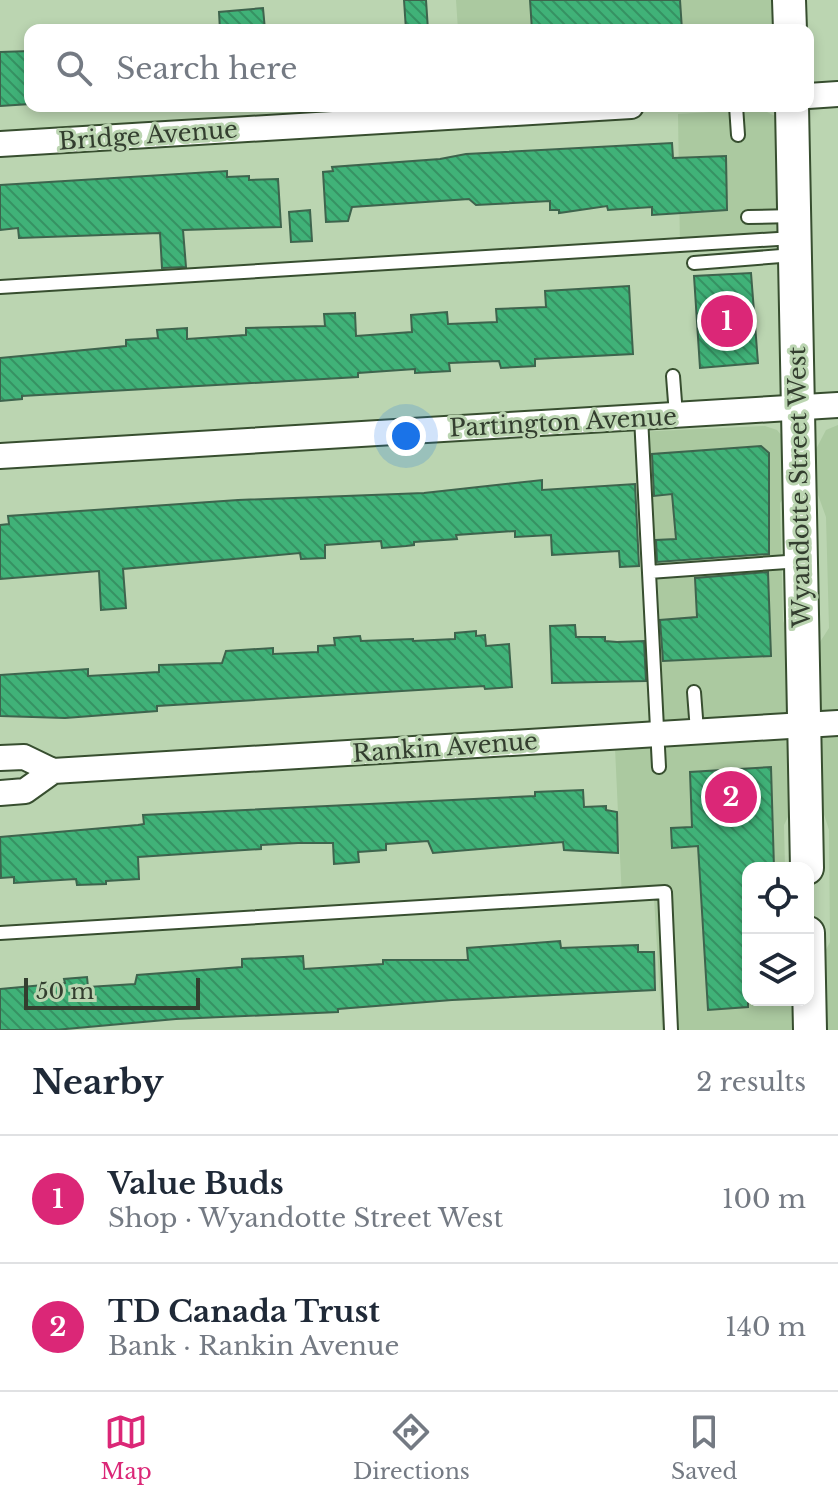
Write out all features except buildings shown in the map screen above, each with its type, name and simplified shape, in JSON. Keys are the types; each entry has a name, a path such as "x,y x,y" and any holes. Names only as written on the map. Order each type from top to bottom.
{"main road":[{"path":"789,0 790,24"},
{"name":"Wyandotte Street West","path":"792,112 807,862"},
{"path":"808,934 810,1030"}],"street":[{"path":"814,96 838,94"},
{"name":"Bridge Avenue","path":"0,144 459,112"},
{"name":"Partington Avenue","path":"0,456 838,405"},
{"name":"Rankin Avenue","path":"0,758 24,757 53,771 838,723"},
{"name":"Rankin Avenue","path":"0,793 25,791 53,771"}],"lane":[{"path":"736,112 738,135"},
{"path":"748,217 794,236"},
{"path":"694,263 794,236"},
{"path":"0,287 794,236"},
{"path":"673,376 676,415"},
{"path":"641,417 659,767"},
{"path":"649,572 801,561"},
{"path":"694,692 697,731"},
{"path":"0,933 665,892 671,1030"}],"shaded area":[{"path":"456,0 772,0 772,6 782,17 782,24 458,24"},
{"path":"767,112 775,116 783,130 785,180 777,194 778,243 680,248 678,114"},
{"path":"838,425 838,1030 824,1030 820,961 830,942 829,830 821,805 818,645 829,628 826,517 817,492 814,453 826,430"},
{"path":"765,426 777,430 787,442 789,492 780,503 783,621 791,637 792,809 784,825 785,862 742,862 742,1006 794,1006 795,1030 662,1030 654,898 622,899 615,748 654,744 636,432"}],"place":[{"name":"Value Buds","path":"727,321"},
{"name":"TD Canada Trust","path":"731,797"}]}
